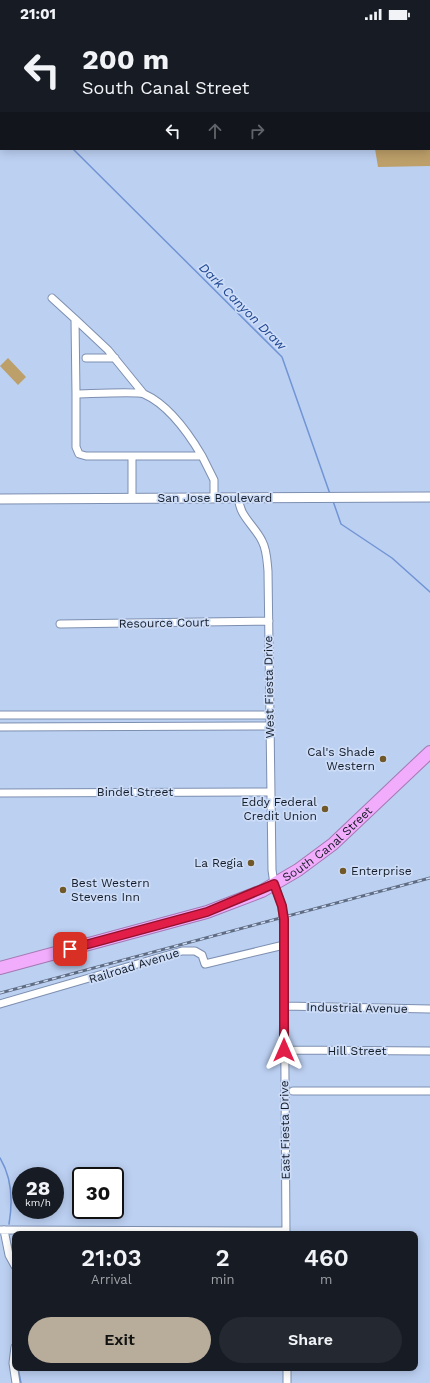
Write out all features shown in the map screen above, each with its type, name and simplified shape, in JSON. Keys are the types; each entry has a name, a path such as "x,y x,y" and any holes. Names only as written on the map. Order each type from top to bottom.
{"highway":[{"name":"South Canal Street","path":"0,968 207,912 274,884 298,870 333,844 430,752"}],"street":[{"path":"52,298 115,358 143,393 173,414 193,441 214,480 214,498"},
{"path":"75,319 76,447 79,454 86,456 202,456"},
{"path":"86,358 115,358"},
{"path":"76,394 143,393"},
{"path":"132,456 132,498"},
{"name":"San Jose Boulevard","path":"0,498 430,498"},
{"name":"West Fiesta Drive","path":"239,498 239,506 256,530 266,550 268,571 272,870 274,884"},
{"name":"Resource Court","path":"60,624 269,621"},
{"path":"0,715 270,715"},
{"path":"0,727 270,726"},
{"name":"Bindel Street","path":"0,793 271,792"},
{"name":"East Fiesta Drive","path":"274,884 282,906 284,945 286,1231"},
{"name":"Railroad Avenue","path":"0,1004 182,951 195,951 202,955 205,964 284,945"},
{"name":"Industrial Avenue","path":"284,1006 430,1009"},
{"name":"Hill Street","path":"284,1050 430,1051"},
{"path":"294,1091 430,1091"},
{"path":"12,1260 2,1230 144,1231"},
{"path":"14,1371 16,1383"},
{"path":"287,1371 287,1383"}],"shaded area":[{"path":"375,150 430,150 430,166 378,167"},
{"path":"8,358 26,377 18,385 0,366"}],"waterway":[{"name":"Dark Canyon Draw","path":"74,150 282,357 330,494"},
{"name":"Dark Canyon Draw","path":"333,501 341,524 392,558 430,592"},
{"path":"0,1158 9,1182 11,1198 9,1224"},
{"path":"10,1242 12,1248"},
{"path":"19,1371 21,1383"}],"railway":[{"path":"0,993 430,878"}],"place":[{"name":"Cal's Shade Western","path":"383,759"},
{"name":"Eddy Federal Credit Union","path":"325,809"},
{"name":"La Regia","path":"251,863"},
{"name":"Enterprise","path":"343,871"},
{"name":"Best Western Stevens Inn","path":"63,890"}],"route":[{"path":"70,949 207,912 234,903 274,884 282,906 284,919 284,1050"}]}
